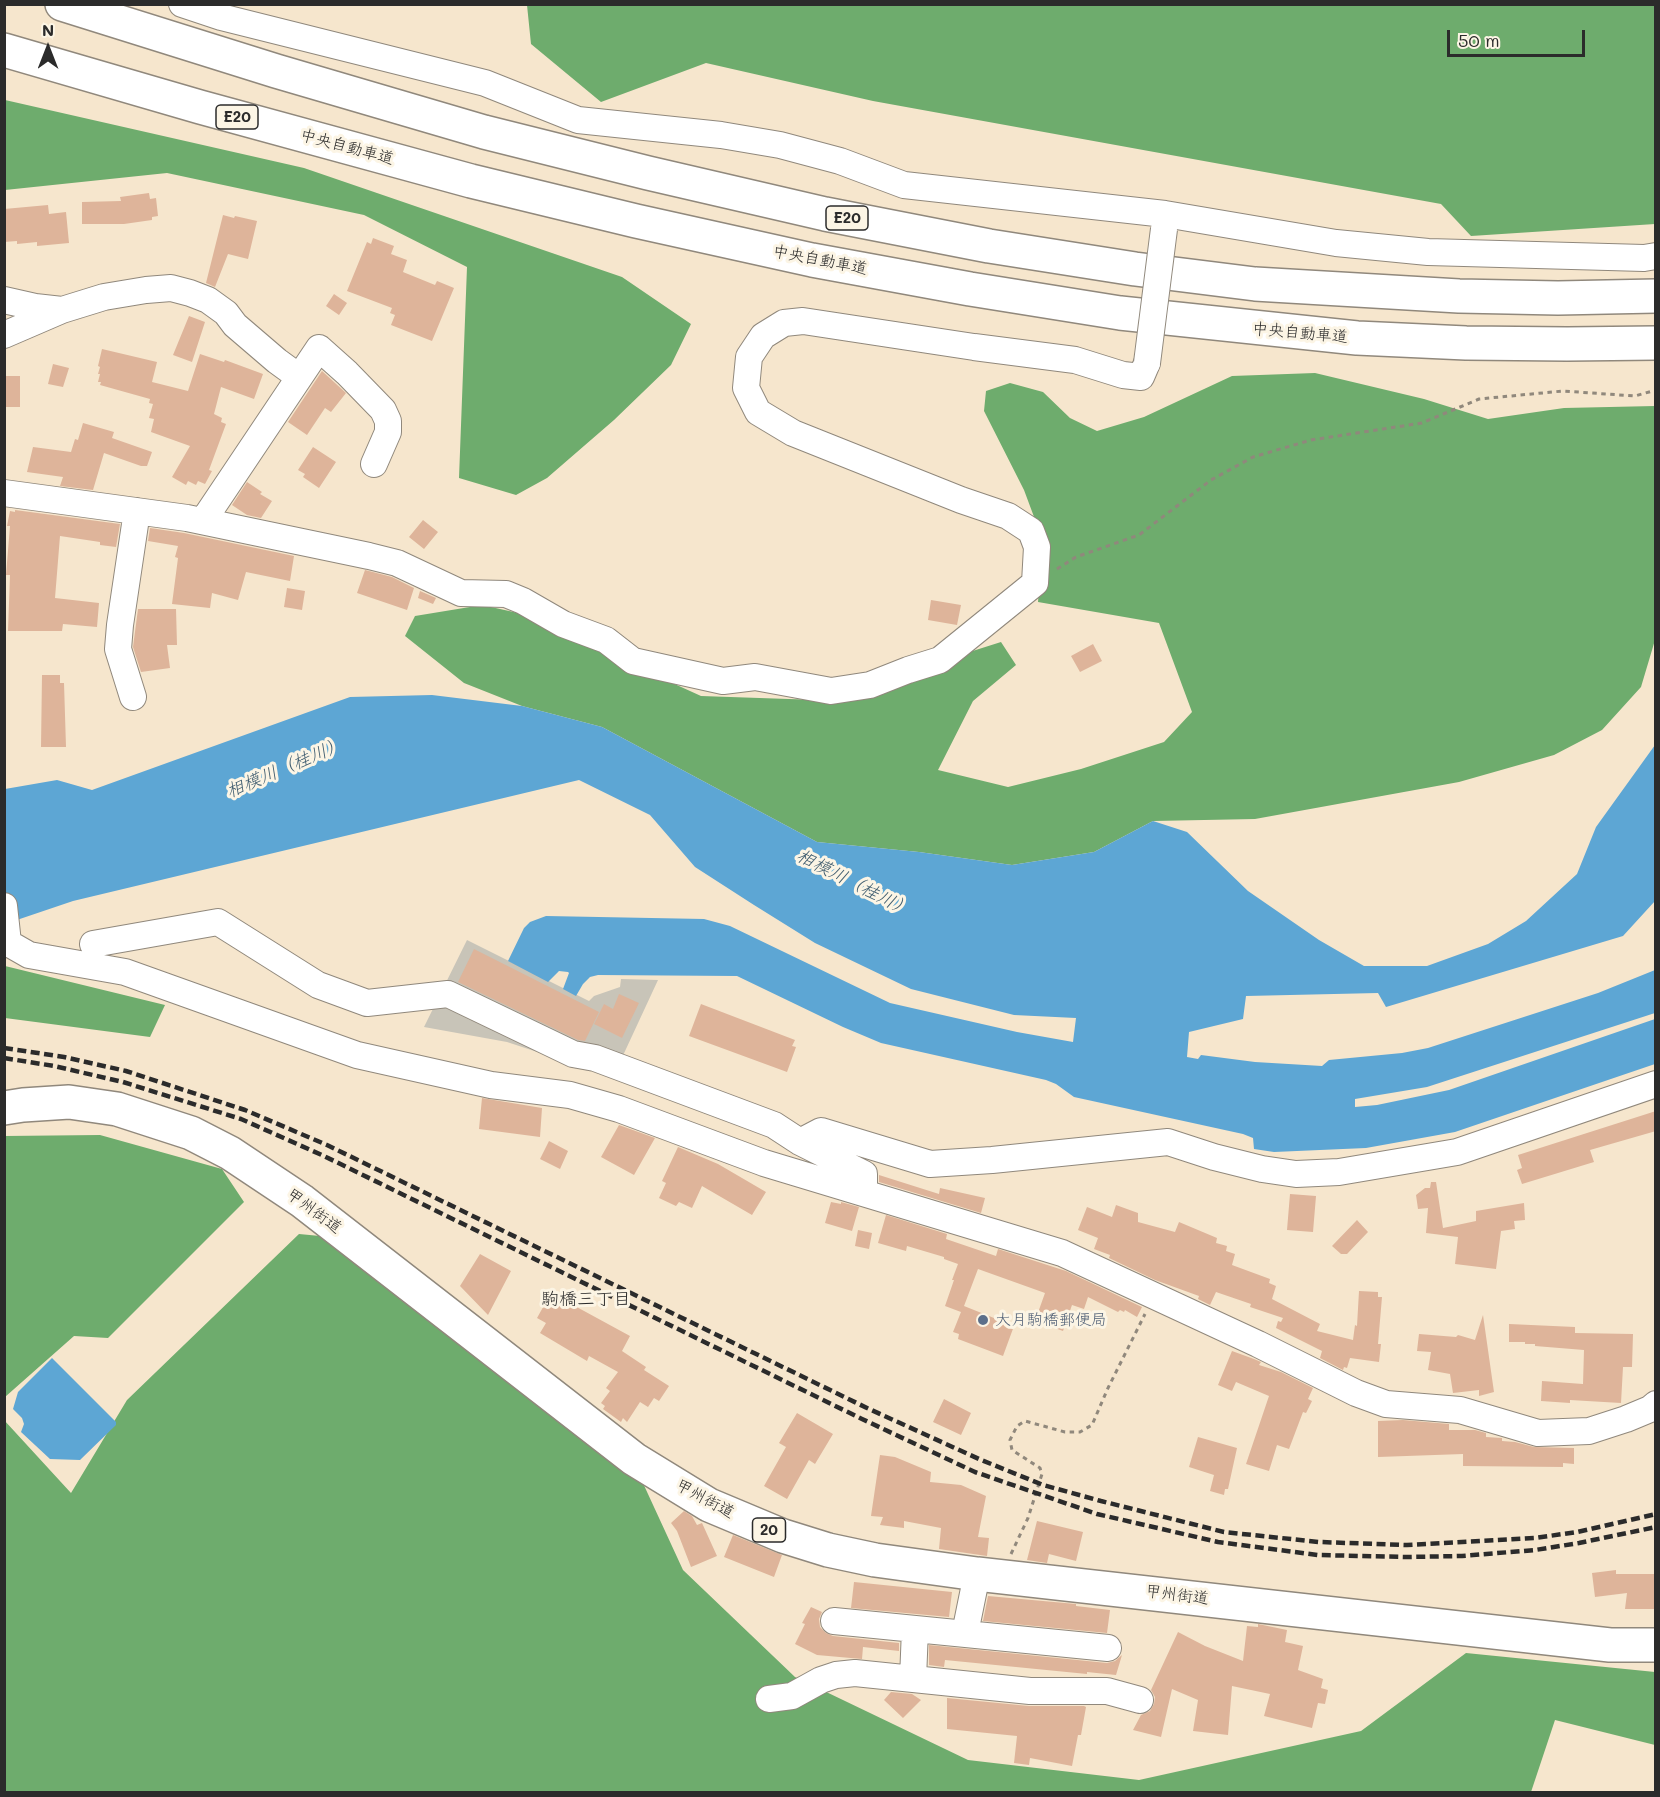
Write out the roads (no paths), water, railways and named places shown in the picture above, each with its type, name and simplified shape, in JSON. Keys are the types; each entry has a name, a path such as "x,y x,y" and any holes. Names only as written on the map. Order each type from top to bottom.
{"highway":[{"name":"E20","path":"62,4 276,71 484,132 825,214 989,246 1135,269 1267,284 1459,296 1558,298 1656,296"},
{"name":"中央自動車道","path":"4,50 200,107 471,181 812,260 969,289 1120,313 1357,338 1522,344 1656,343"},
{"path":"4,62 197,115 471,181"},
{"name":"甲州街道","path":"4,1108 23,1104 69,1102 117,1109 191,1133 230,1154 302,1201 634,1459 709,1505 783,1536 828,1550 875,1560 1610,1645 1656,1646"}],"street":[{"path":"182,4 232,20 484,83 578,120 721,135 780,145 840,161 904,185 1164,222 1428,252 1644,258 1656,256"},
{"path":"4,493 203,521 397,563 460,593 506,594 523,601 564,624 606,640 633,661 723,681 755,677 831,691 870,685 940,660 1035,583 1037,547 1032,531 1008,516 793,434 758,412 746,388 749,357 763,336 784,323 803,321 1076,360 1123,375 1142,377 1147,363 1164,222"},
{"path":"4,335 62,310 104,297 171,288 208,300 226,313 235,326 299,376"},
{"path":"4,300 62,310"},
{"path":"203,521 319,348 383,410 388,421 388,432 374,464"},
{"path":"133,697 118,649 137,511"},
{"path":"5,917 8,943 29,955 125,972 357,1055 491,1085 570,1095 619,1109 764,1163 1062,1253 1362,1395 1386,1404 1460,1410 1539,1432 1589,1431 1626,1419 1656,1404"},
{"path":"93,944 218,922 318,986 367,1003 448,994 573,1054 595,1058 774,1125 800,1142 864,1174 864,1192"},
{"path":"800,1142 821,1131 930,1164 1168,1142 1262,1169 1296,1174 1339,1172 1457,1152 1656,1084"},
{"path":"965,1633 988,1574"},
{"path":"834,1621 1108,1648"},
{"path":"913,1679 915,1629"},
{"path":"769,1699 792,1696 821,1680 847,1673 1030,1691 1107,1691 1140,1700"}],"water":[{"name":"相模川（桂川）","path":"432,695 522,706 602,727 817,842 919,852 1012,865 1094,852 1153,821 1187,832 1248,891 1319,940 1364,966 1427,966 1488,944 1526,921 1577,874 1596,827 1655,745 1655,901 1623,936 1386,1007 1378,993 1246,996 1243,1019 1189,1032 1187,1057 1198,1059 1201,1055 1255,1062 1322,1066 1329,1060 1402,1053 1428,1048 1598,993 1655,970 1655,1013 1427,1087 1355,1099 1355,1107 1377,1105 1449,1090 1655,1019 1655,1064 1455,1132 1366,1148 1274,1152 1254,1149 1253,1138 1243,1134 1074,1097 1046,1080 881,1043 737,976 598,975 590,977 576,996 563,989 568,972 559,971 548,982 508,961 524,928 530,922 546,916 704,919 730,926 890,1003 1017,1032 1073,1042 1076,1018 1014,1015 911,989 815,943 754,905 695,867 650,815 579,780 73,901 5,924 5,789 57,780 92,790 350,697"},
{"path":"52,1358 116,1422 116,1425 80,1460 50,1459 21,1432 24,1424 22,1418 13,1409 18,1392"}],"railway":[{"path":"4,1048 64,1057 126,1071 245,1110 327,1145 867,1408 979,1459 1043,1485 1224,1532 1319,1542 1407,1545 1535,1538 1577,1532 1656,1514"},
{"path":"4,1058 54,1066 123,1082 241,1119 324,1156 975,1472 1097,1514 1218,1542 1318,1555 1462,1556 1535,1550 1656,1527"}],"place":[{"name":"大月駒橋郵便局","path":"983,1320"}],"district":[{"name":"駒橋三丁目","path":"586,1299"}]}
